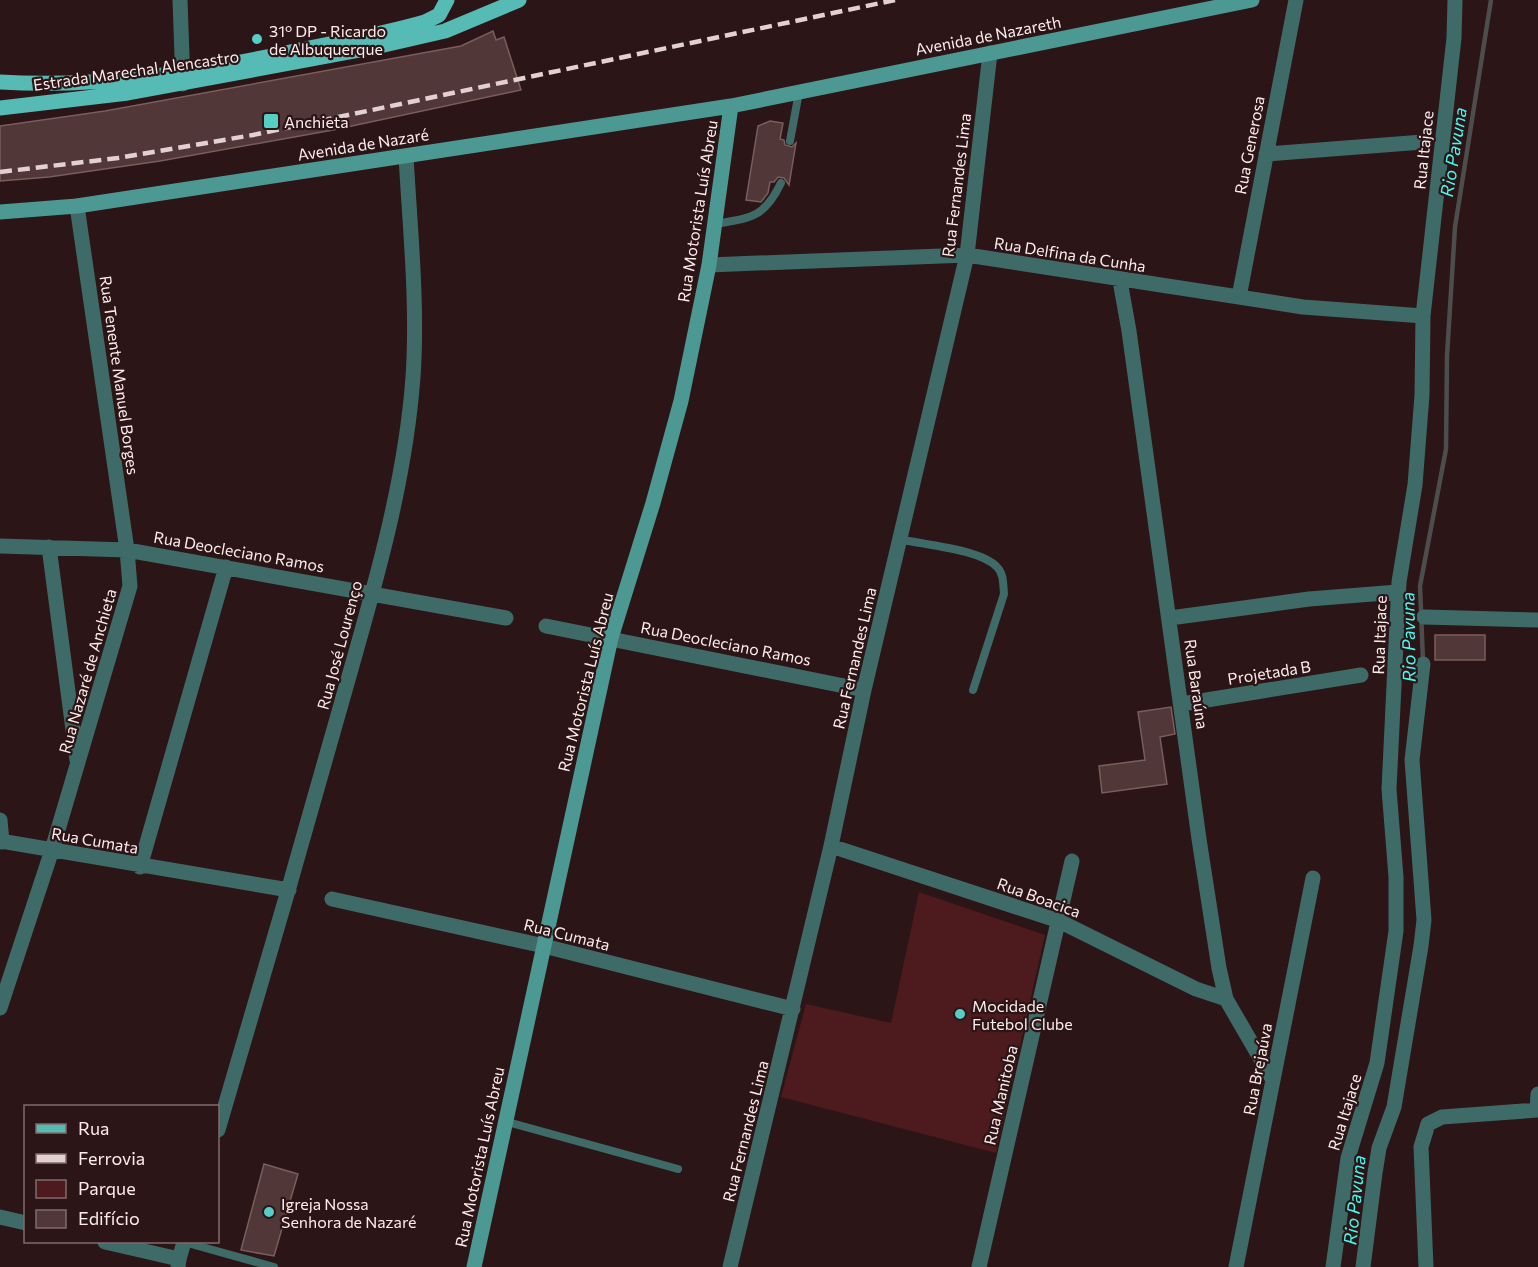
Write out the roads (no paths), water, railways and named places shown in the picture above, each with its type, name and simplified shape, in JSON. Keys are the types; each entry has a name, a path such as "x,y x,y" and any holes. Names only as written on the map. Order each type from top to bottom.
{"main road":[{"name":"Estrada Marechal Alencastro","path":"0,82 75,85 183,78 415,25 439,15 447,0"},
{"name":"Estrada Marechal Alencastro","path":"0,108 430,36 461,26 519,0"},
{"name":"Avenida de Nazareth","path":"731,106 1252,0"},
{"name":"Avenida de Nazaré","path":"0,212 77,206 731,106"},
{"name":"Rua Motorista Luís Abreu","path":"474,1267 504,1120 611,638 653,503 678,412 709,265 731,106"}],"street":[{"path":"180,0 183,78"},
{"name":"Rua Generosa","path":"1239,297 1296,0"},
{"name":"Rua Itajace","path":"1333,1267 1348,1158 1377,1063 1396,931 1396,877 1389,789 1398,592 1415,485 1422,394 1423,316 1454,38 1455,0"},
{"name":"Rua Fernandes Lima","path":"730,1267 793,1009 864,690 967,255 990,53"},
{"path":"1266,154 1423,142"},
{"name":"Rua José Lourenço","path":"219,1128 290,890 372,593 404,457 413,377 415,311 406,156"},
{"name":"Rua Tenente Manuel Borges","path":"77,206 127,550"},
{"name":"Rua Delfina da Cunha","path":"709,265 967,255 1120,281 1303,307 1423,316"},
{"name":"Rua Baraúna","path":"1120,281 1170,618 1199,839 1226,999 1273,1080"},
{"name":"Rua Deocleciano Ramos","path":"0,546 127,550 506,618"},
{"path":"49,547 77,766"},
{"name":"Rua Nazaré de Anchieta","path":"0,1008 52,850 128,597 130,575 127,550"},
{"path":"140,867 226,567"},
{"path":"1170,618 1309,599 1398,592"},
{"path":"1424,617 1538,620"},
{"name":"Rua Deocleciano Ramos","path":"546,626 864,690"},
{"path":"1363,1267 1374,1173 1379,1148 1394,1107 1424,920 1412,760 1422,664"},
{"name":"Projetada B","path":"1182,704 1361,675"},
{"path":"0,820 1,841"},
{"name":"Rua Cumata","path":"1,841 140,867 290,890"},
{"name":"Rua Boacica","path":"831,846 1059,921 1196,989 1226,999"},
{"name":"Rua Manitoba","path":"979,1267 1072,861"},
{"name":"Rua Brejaúva","path":"1236,1267 1313,878"},
{"name":"Rua Cumata","path":"332,899 543,946 793,1009"},
{"path":"1426,1267 1421,1147 1423,1134 1434,1119 1538,1110 1538,1094"},
{"path":"0,1217 24,1223"},
{"path":"109,1243 179,1263 184,1243"}],"lane":[{"path":"790,141 799,92"},
{"path":"715,224 752,218 766,208 781,183"},
{"path":"899,540 975,555 999,568 1003,577 1004,594 974,690"},
{"path":"504,1120 678,1169"},
{"path":"188,1243 274,1267"}],"waterway":[{"name":"Rio Pavuna","path":"1423,661 1420,586 1446,449 1447,356 1455,227 1491,0"}],"railway":[{"path":"0,172 118,158 253,135 895,0"}],"place":[{"name":"31º DP - Ricardo de Albuquerque","path":"257,39"},
{"name":"Anchieta","path":"271,121"},
{"name":"Mocidade Futebol Clube","path":"960,1014"},
{"name":"Igreja Nossa Senhora de Nazaré","path":"269,1212"}]}
